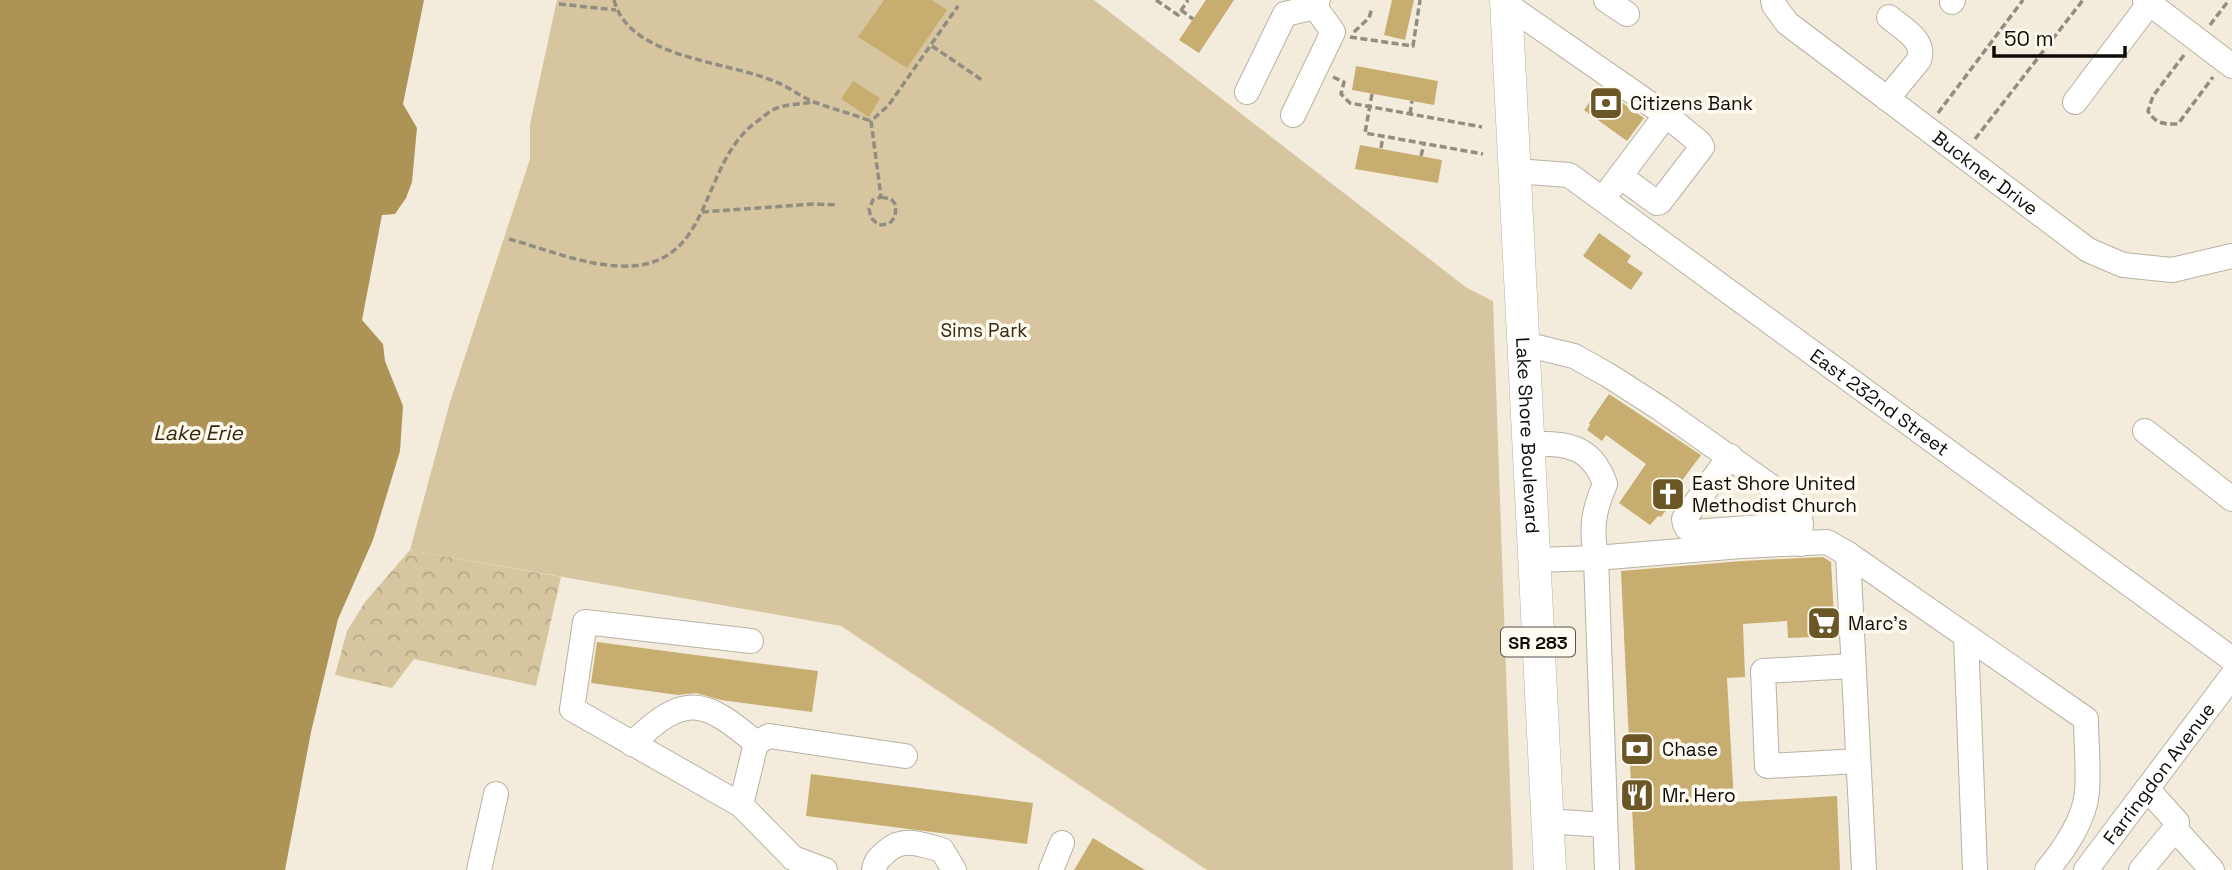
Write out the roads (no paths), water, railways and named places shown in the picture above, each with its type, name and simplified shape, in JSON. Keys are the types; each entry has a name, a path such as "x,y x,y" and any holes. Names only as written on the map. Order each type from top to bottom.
{"main road":[{"name":"Lake Shore Boulevard","path":"1506,2 1550,870"}],"street":[{"path":"1606,0 1627,13"},
{"name":"Buckner Drive","path":"1773,0 1787,23 2088,250 2123,265 2172,270 2232,256"},
{"path":"2075,102 2149,1 2222,72"},
{"path":"1506,2 1666,115 1702,147 1660,202 1657,203 1620,176"},
{"path":"1247,92 1285,14 1316,4 1340,34 1315,69 1293,115"},
{"path":"1887,99 1919,60 1921,53 1917,41 1889,17"},
{"path":"1603,200 1666,115"},
{"name":"East 232nd Street","path":"1516,171 1569,175 2232,659"},
{"path":"1524,344 1574,356 1661,409 1730,456 1797,505 1800,510 1801,534"},
{"path":"2145,431 2232,499"},
{"path":"1529,444 1555,443 1580,450 1599,467 1605,484 1595,508 1592,532 1596,558 1607,870"},
{"path":"1730,456 1684,519 1689,530 1695,533 1801,534 1826,542 1848,554 2086,719 2087,795 2076,824 2057,859 2047,870"},
{"path":"1534,560 1596,558 1741,546 1801,534"},
{"path":"1848,554 1864,870"},
{"path":"751,641 585,622 572,709 741,805 793,858 825,870"},
{"path":"1966,636 1975,870"},
{"path":"1853,666 1763,671 1767,766 1858,761"},
{"name":"Farringdon Avenue","path":"2086,870 2232,676"},
{"path":"632,744 650,726 669,714 690,706 719,716 757,743"},
{"path":"741,805 757,743 769,736 905,756"},
{"path":"2141,870 2175,830 2177,822 2147,789"},
{"path":"479,870 496,794"},
{"path":"1547,821 1605,825"},
{"path":"2175,830 2212,870"},
{"path":"874,870 876,860 893,846 910,841 942,850 954,870"},
{"path":"1051,870 1062,843"}],"water":[{"name":"Lake Erie","path":"0,0 424,0 403,104 417,128 412,182 406,198 395,214 382,215 362,320 383,344 385,361 403,406 400,451 373,540 338,619 311,732 285,870 0,870"}],"place":[{"name":"Citizens Bank","path":"1606,103"},
{"name":"East Shore United Methodist Church","path":"1668,494"},
{"name":"Marc's","path":"1824,623"},
{"name":"Chase","path":"1637,749"},
{"name":"Mr. Hero","path":"1637,795"}],"park label":[{"name":"Sims Park","path":"984,330"}]}
